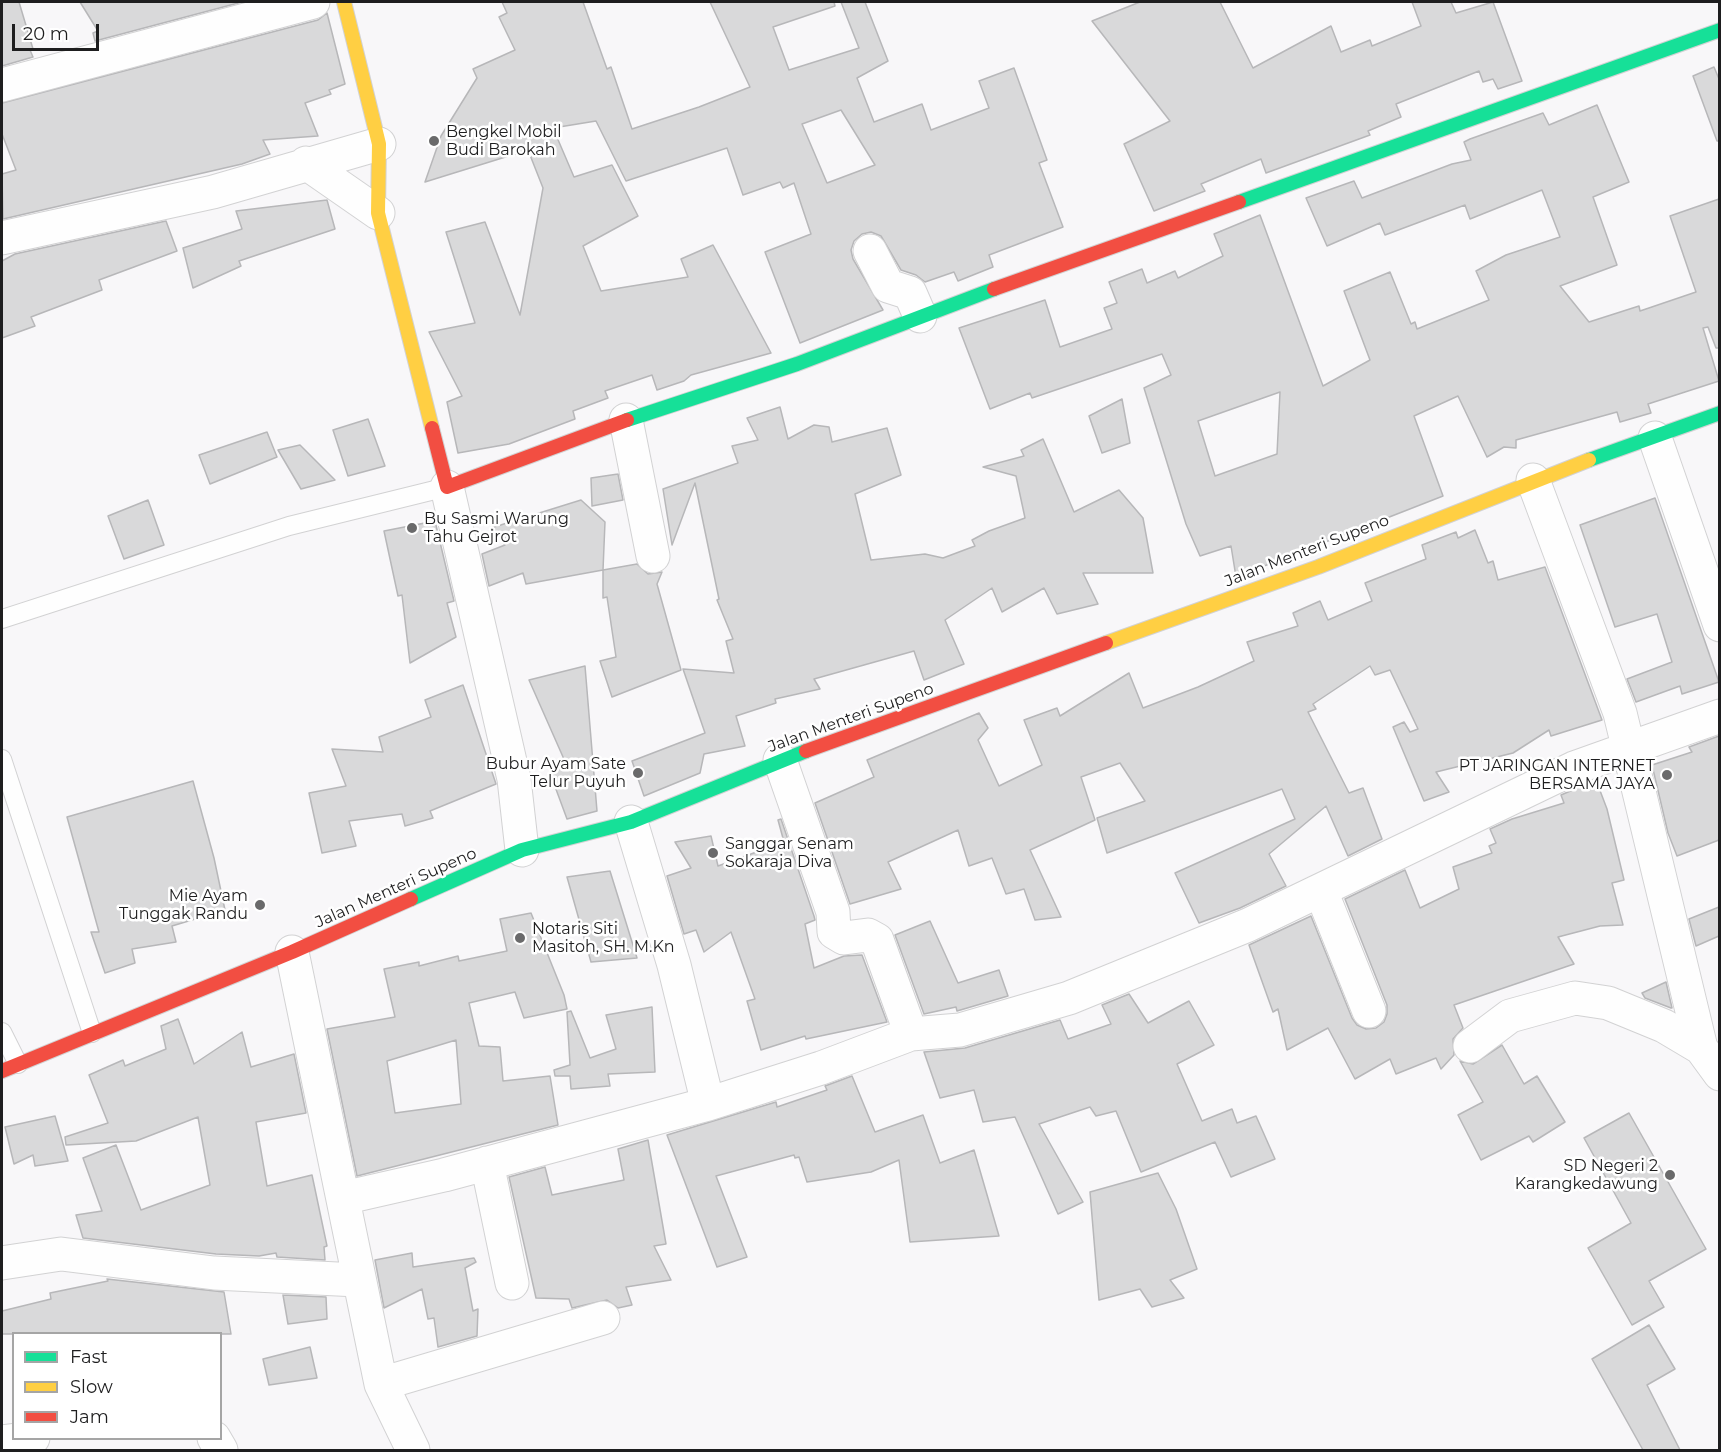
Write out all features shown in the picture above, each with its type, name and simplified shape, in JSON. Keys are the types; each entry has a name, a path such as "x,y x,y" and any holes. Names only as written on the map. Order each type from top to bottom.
{"street":[{"path":"2,85 313,2"},
{"path":"344,2 379,144 378,213 447,487 514,779 522,850"},
{"path":"447,487 626,420 797,364 920,316 1719,30"},
{"path":"2,238 202,195 306,163 379,144"},
{"path":"306,163 378,213"},
{"path":"870,251 888,285 909,293 920,316"},
{"name":"Jalan Menteri Supeno","path":"10,1068 292,952 522,850 631,822 780,760 1318,567 1533,480 1655,438 1719,413"},
{"path":"626,420 653,556"},
{"path":"1655,438 1719,625"},
{"path":"1533,480 1616,702 1630,748 1710,1061"},
{"path":"343,1198 487,1163 708,1104 821,1068 911,1034 960,1030 1069,998 1233,932 1574,768 1719,716"},
{"path":"780,760 833,912 834,932 844,938 868,935 877,940 911,1034"},
{"path":"631,822 674,965 708,1104"},
{"path":"1321,891 1369,1011"},
{"path":"292,952 381,1384 413,1450"},
{"path":"1470,1046 1510,1016 1575,998 1617,1006 1664,1026 1710,1061"},
{"path":"487,1163 512,1283"},
{"path":"2,1263 62,1254 214,1273 358,1280"},
{"path":"381,1384 603,1318"},
{"path":"2,1442 18,1440"}],"lane":[{"path":"2,619 289,526 447,487"},
{"path":"2,759 92,1033"},
{"path":"2,1032 10,1068"}],"building":[{"path":"2,2 19,2 33,49 30,50 33,57 2,66"},
{"path":"80,2 242,2 95,41 93,33 98,31"},
{"path":"502,2 583,2 607,69 611,67 632,129 750,87 710,2 834,2 835,6 773,27 789,70 859,48 841,2 865,2 888,61 857,78 874,122 922,104 931,130 989,108 979,81 1014,68 1047,160 1039,163 1063,227 989,255 993,267 958,281 954,272 925,282 916,275 901,270 881,236 871,232 862,234 854,241 851,250 853,259 883,310 800,343 765,252 811,234 794,183 783,188 780,182 743,195 727,148 626,181 596,121 553,128 574,177 612,165 638,216 583,246 601,291 688,277 681,259 713,245 771,353 691,375 684,381 657,390 652,375 605,391 608,398 573,411 575,419 509,444 458,453 447,402 462,396 429,332 475,323 446,232 485,222 520,315 543,188 528,150 425,182 441,136 477,78 473,69 515,50 499,17 507,13","holes":["841,110 875,165 827,183 802,124"]},
{"path":"1140,2 1220,2 1253,68 1331,26 1341,52 1370,40 1372,46 1421,26 1412,2 1451,2 1456,13 1493,2 1522,81 1498,89 1493,79 1483,82 1479,71 1396,104 1401,117 1368,131 1370,135 1266,173 1261,159 1201,184 1205,191 1154,211 1124,144 1170,121 1092,21"},
{"path":"327,13 345,84 329,90 331,94 305,103 318,136 263,140 270,154 242,164 3,219 2,174 16,170 2,134 2,103 318,20"},
{"path":"1714,67 1719,79 1719,141 1717,141 1693,76"},
{"path":"1597,105 1629,182 1593,197 1617,265 1560,286 1589,322 1639,306 1640,311 1696,292 1670,216 1719,199 1719,348 1716,348 1708,327 1703,328 1719,381 1648,404 1651,413 1620,422 1617,412 1516,440 1516,448 1504,447 1487,457 1458,396 1414,416 1443,496 1236,577 1231,546 1200,556 1186,524 1144,388 1171,375 1162,354 1032,398 1030,393 990,409 959,328 1045,300 1060,347 1112,329 1104,308 1117,303 1109,282 1142,269 1147,283 1175,271 1178,278 1223,256 1214,234 1260,215 1323,386 1370,360 1344,291 1390,272 1411,324 1415,322 1417,329 1489,300 1476,271 1506,255 1560,237 1542,190 1470,219 1465,205 1385,235 1380,223 1327,246 1306,198 1354,181 1362,198 1452,164 1471,160 1464,142 1470,139 1543,113 1549,125","holes":["1280,392 1277,454 1215,476 1198,421"]},
{"path":"327,200 335,229 239,261 241,266 193,288 183,248 242,229 236,211"},
{"path":"166,221 177,251 99,280 102,290 31,317 35,326 2,338 2,261 15,254"},
{"path":"1122,399 1130,443 1102,453 1089,416"},
{"path":"780,407 788,439 814,425 829,427 832,442 887,428 901,475 855,494 871,560 925,554 943,558 975,546 972,540 989,531 1025,518 1016,476 983,467 1024,456 1021,450 1043,439 1074,512 1119,490 1143,518 1153,573 1083,573 1098,604 1057,614 1044,588 1002,612 992,588 945,620 964,664 924,680 914,651 814,679 820,689 775,699 776,703 736,716 745,746 704,754 700,773 644,796 632,761 705,733 683,669 734,673 726,641 733,639 717,600 719,599 695,483 672,545 663,489 738,463 732,446 758,440 747,418"},
{"path":"368,419 385,466 348,476 333,430"},
{"path":"267,432 277,457 210,484 199,455"},
{"path":"300,445 335,480 301,489 278,450"},
{"path":"618,474 623,500 592,506 591,478"},
{"path":"1655,498 1719,682 1682,694 1680,686 1636,702 1627,679 1672,662 1657,614 1615,627 1580,525"},
{"path":"148,500 164,545 124,559 108,516"},
{"path":"581,500 605,522 603,570 526,584 523,573 489,586 482,554 505,545 491,528"},
{"path":"435,521 454,601 447,603 456,637 410,663 402,595 398,596 384,531"},
{"path":"1475,530 1488,563 1493,561 1498,580 1545,567 1602,720 1551,736 1549,730 1513,753 1436,772 1449,792 1424,801 1393,727 1404,722 1410,732 1418,729 1390,670 1375,675 1370,666 1313,704 1316,709 1308,712 1349,793 1363,788 1382,839 1348,856 1326,806 1269,854 1286,886 1240,908 1199,923 1175,873 1295,819 1282,789 1107,853 1097,818 1145,801 1120,763 1081,777 1095,820 1030,850 1061,917 1035,920 1024,889 1006,894 992,858 969,866 958,830 888,862 901,889 850,904 815,803 874,777 867,760 979,713 988,728 978,740 999,786 1042,765 1024,720 1057,708 1060,716 1129,673 1143,708 1198,687 1254,661 1247,642 1298,626 1293,613 1320,601 1328,620 1372,601 1365,583 1426,559 1422,545 1456,532 1458,538"},
{"path":"637,564 648,574 662,572 657,584 681,670 612,697 600,661 616,657 607,597 603,598 603,570"},
{"path":"585,666 597,811 567,819 550,773 567,766 529,680"},
{"path":"463,685 496,784 430,811 433,818 405,826 402,814 349,821 356,846 322,853 309,793 346,786 332,749 383,752 379,737 431,717 425,700"},
{"path":"1719,736 1719,840 1677,856 1668,833 1652,765 1692,752 1689,747"},
{"path":"1596,780 1607,809 1624,880 1612,883 1623,925 1600,926 1558,937 1574,964 1454,1005 1463,1028 1453,1039 1454,1055 1441,1069 1436,1058 1396,1074 1390,1059 1355,1079 1328,1028 1287,1050 1278,1009 1273,1012 1249,945 1311,916 1352,1018 1357,1025 1366,1029 1376,1028 1384,1022 1387,1005 1345,899 1405,870 1420,908 1459,889 1453,867 1492,853 1489,846 1496,843 1490,829 1512,819 1564,803 1561,795"},
{"path":"193,781 214,858 225,910 172,926 176,942 132,949 135,963 105,973 91,932 99,932 67,817"},
{"path":"781,819 815,920 805,924 814,968 844,956 862,955 887,1022 806,1039 805,1036 761,1050 747,1001 755,999 731,932 704,952 696,930 684,934 667,876 691,868 675,842 711,836 718,866 784,842 778,820"},
{"path":"610,871 637,958 591,962 567,877"},
{"path":"1719,907 1719,936 1696,946 1689,919"},
{"path":"531,913 564,995 567,1009 524,1018 515,992 469,1003 479,1046 500,1047 503,1081 550,1076 558,1125 357,1176 327,1029 395,1017 384,969 419,962 419,966 458,956 459,961 507,951 500,919","holes":["456,1040 461,1104 395,1113 387,1061"]},
{"path":"930,921 958,983 999,970 1008,996 957,1011 956,1007 924,1014 895,935"},
{"path":"1666,982 1672,1008 1645,998 1642,993"},
{"path":"1129,994 1148,1023 1189,1001 1214,1045 1177,1064 1202,1121 1232,1109 1237,1123 1256,1116 1275,1159 1231,1177 1215,1142 1141,1172 1116,1111 1096,1116 1090,1107 1039,1124 1083,1202 1058,1214 1015,1117 983,1122 974,1090 940,1098 924,1052 965,1048 1060,1020 1068,1039 1111,1024 1102,1005"},
{"path":"652,1007 655,1072 608,1074 610,1086 571,1089 570,1076 555,1076 554,1070 570,1065 567,1012 571,1011 590,1058 616,1049 606,1015"},
{"path":"178,1019 194,1064 242,1032 251,1067 294,1054 306,1113 256,1122 267,1186 312,1175 327,1246 324,1247 325,1260 277,1257 276,1253 259,1256 216,1254 83,1238 76,1215 102,1211 83,1158 116,1145 141,1210 210,1185 198,1117 136,1141 66,1145 65,1137 108,1123 89,1075 123,1060 125,1066 166,1049 161,1026"},
{"path":"1502,1045 1524,1084 1537,1076 1565,1122 1533,1142 1529,1136 1481,1160 1458,1115 1483,1102 1460,1061 1473,1064"},
{"path":"852,1076 875,1132 923,1115 940,1163 974,1150 999,1236 910,1242 899,1160 871,1172 807,1182 799,1157 795,1158 794,1155 716,1176 747,1257 717,1267 667,1135 776,1102 777,1107 827,1090 825,1086"},
{"path":"1629,1113 1706,1249 1649,1281 1664,1307 1632,1325 1588,1248 1631,1223 1584,1138"},
{"path":"55,1116 68,1161 35,1166 33,1155 14,1164 5,1127"},
{"path":"648,1140 666,1244 654,1246 671,1280 626,1287 632,1305 618,1308 607,1300 572,1308 569,1299 536,1298 509,1177 545,1167 552,1195 624,1180 618,1149"},
{"path":"1158,1173 1176,1209 1197,1269 1170,1280 1184,1298 1152,1307 1140,1289 1099,1300 1090,1192"},
{"path":"412,1253 413,1267 474,1258 476,1262 465,1268 473,1311 478,1309 477,1336 438,1347 434,1318 428,1319 422,1289 384,1308 375,1260"},
{"path":"107,1279 224,1292 231,1334 222,1334 222,1332 12,1332 12,1334 2,1334 2,1311 51,1299 50,1293 108,1281"},
{"path":"283,1295 326,1297 327,1319 288,1324"},
{"path":"1649,1325 1675,1369 1647,1385 1680,1450 1643,1450 1592,1359"},
{"path":"310,1347 317,1378 269,1385 263,1359"}],"traffic: fast":[{"path":"1239,202 1720,30"},
{"path":"627,420 797,364 994,289"},
{"path":"1589,460 1720,413"},
{"path":"411,899 522,850 631,822 806,751"}],"traffic: slow":[{"path":"344,2 379,144 378,213 432,428"},
{"path":"1106,643 1318,567 1589,460"}],"traffic: jam":[{"path":"994,289 1239,202"},
{"path":"432,428 447,487 627,420"},
{"path":"806,751 1106,643"},
{"path":"2,1071 292,952 411,899"}],"place":[{"name":"Bengkel Mobil Budi Barokah","path":"434,141"},
{"name":"Bu Sasmi Warung Tahu Gejrot","path":"412,528"},
{"name":"Bubur Ayam Sate Telur Puyuh","path":"638,773"},
{"name":"PT JARINGAN INTERNET BERSAMA JAYA","path":"1667,775"},
{"name":"Sanggar Senam Sokaraja Diva","path":"713,853"},
{"name":"Mie Ayam Tunggak Randu","path":"260,905"},
{"name":"Notaris Siti Masitoh, SH. M.Kn","path":"520,938"},
{"name":"SD Negeri 2 Karangkedawung","path":"1670,1175"}]}
